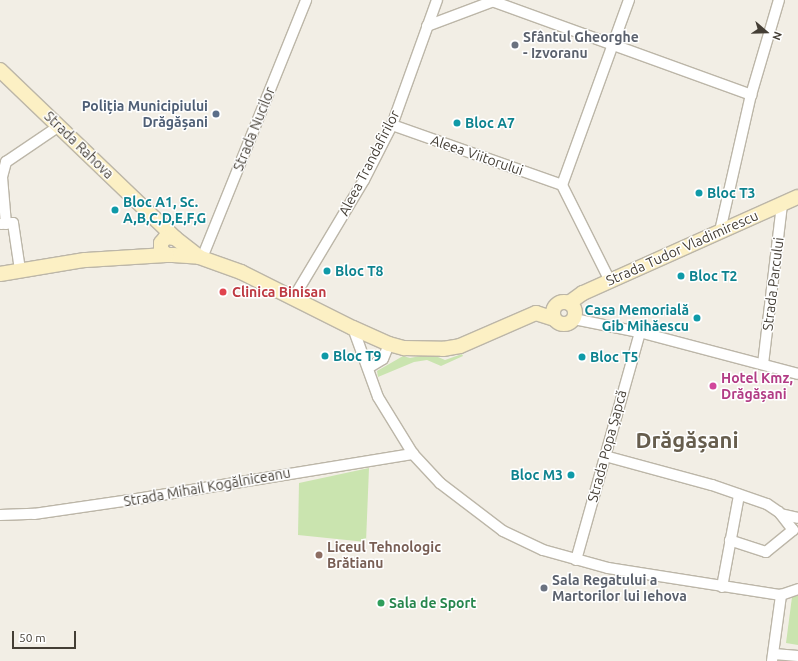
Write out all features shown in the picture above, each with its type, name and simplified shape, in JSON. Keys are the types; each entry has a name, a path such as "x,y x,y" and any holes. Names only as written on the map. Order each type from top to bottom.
{"main road":[{"name":"Strada Rahova","path":"0,70 157,220 169,245"},
{"name":"Strada Tudor Vladimirescu","path":"559,309 610,281 798,197"},
{"path":"0,274 85,260 141,255 169,245 241,272 388,344 423,349 460,346 536,313 559,309 574,308 574,319 569,324 562,324 559,309"}],"street":[{"name":"Strada Nucilor","path":"201,257 306,0"},
{"name":"Aleea Trandafirilor","path":"294,297 364,180 392,126 427,26 438,0"},
{"path":"610,281 562,185 629,0"},
{"path":"720,231 751,95 779,0"},
{"path":"427,26 494,1 613,46 751,95"},
{"path":"20,270 13,223 3,224 2,177 6,162 59,126"},
{"name":"Aleea Viitorului","path":"392,126 562,185"},
{"name":"Strada Parcului","path":"762,364 782,204"},
{"path":"574,319 640,333 798,374"},
{"path":"353,328 381,403 413,454 440,483 503,531 543,550 608,568 781,595 798,589"},
{"name":"Strada Popa Șapcă","path":"576,560 640,333"},
{"path":"368,368 383,359 388,344"},
{"name":"Strada Mihail Kogălniceanu","path":"0,515 34,514 137,499 413,454"},
{"path":"605,456 767,504 780,514 793,530 766,552 730,540"},
{"path":"722,587 739,495"},
{"path":"780,514 798,518"},
{"path":"781,595 773,657 798,656"}],"green space":[{"path":"431,354 445,360 462,354 463,356 441,366 427,360 414,362 378,377 377,371 403,356 410,358"},
{"path":"369,468 366,542 298,535 299,483"},
{"path":"798,595 798,645 786,643 792,597"}],"place":[{"name":"Sfântul Gheorghe - Izvoranu","path":"515,45"},
{"name":"Poliția Municipiului Drăgășani","path":"216,114"},
{"name":"Bloc A7","path":"457,123"},
{"name":"Bloc T3","path":"699,193"},
{"name":"Bloc A1, Sc. A,B,C,D,E,F,G","path":"115,210"},
{"name":"Bloc T8","path":"327,271"},
{"name":"Bloc T2","path":"681,276"},
{"name":"Clinica Binisan","path":"223,292"},
{"name":"Casa Memorială Gib Mihăescu","path":"697,318"},
{"name":"Bloc T9","path":"325,356"},
{"name":"Bloc T5","path":"582,357"},
{"name":"Hotel Kmz, Drăgășani","path":"713,386"},
{"name":"Bloc M3","path":"571,475"},
{"name":"Liceul Tehnologic Brătianu","path":"319,555"},
{"name":"Sala Regatului a Martorilor lui Iehova","path":"544,588"},
{"name":"Sala de Sport","path":"381,603"}],"district":[{"name":"Drăgășani","path":"687,440"}]}
